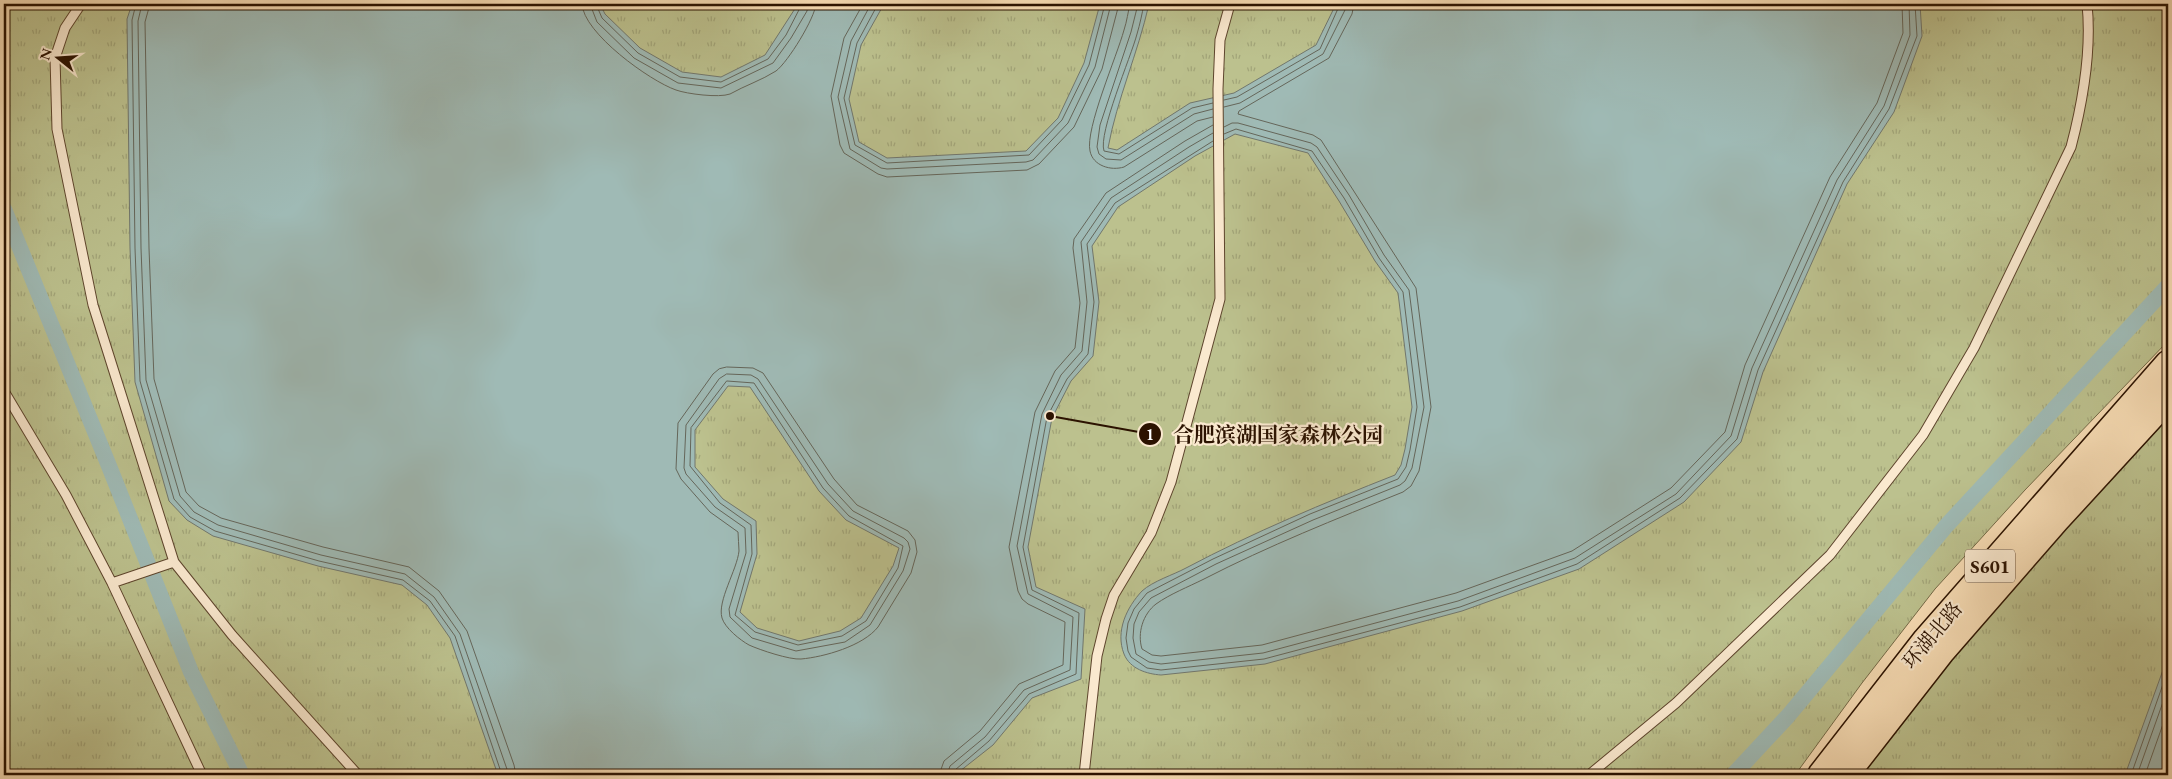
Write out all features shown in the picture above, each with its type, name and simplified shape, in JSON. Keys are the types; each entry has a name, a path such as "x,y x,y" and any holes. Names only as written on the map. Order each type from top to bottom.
{"main road":[{"name":"环湖北路","path":"1821,775 1926,640 2168,364"},
{"name":"环湖北路","path":"1844,775 1941,652 2056,520 2168,398"}],"lane":[{"path":"81,4 65,28 55,58 57,129 93,305 173,562 232,635 358,775"},
{"path":"1084,775 1097,656 1106,619 1114,595 1151,533 1171,482 1220,300 1218,89 1220,40 1230,4"},
{"path":"1589,775 1676,703 1830,555 1923,435 1974,348 2071,147 2080,112 2086,66 2087,4"},
{"path":"4,391 115,582 202,775"},
{"path":"115,582 173,562"}],"green space":[{"path":"4,4 2168,4 2168,341 2025,490 1935,589 1862,683 1795,775 4,775"},
{"path":"2168,398 2168,775 1845,775"}],"water":[{"path":"132,4 600,4 605,14 640,48 682,72 721,77 765,55 798,4 884,4 861,45 849,99 859,142 887,158 1026,151 1058,118 1084,63 1100,4 1149,4 1108,148 1117,150 1190,103 1234,93 1316,45 1336,4 1920,4 1922,36 1894,112 1847,184 1763,372 1741,442 1684,502 1579,569 1462,611 1265,664 1161,675 1140,670 1130,663 1124,654 1121,637 1122,628 1127,612 1137,597 1147,587 1263,530 1395,475 1401,465 1405,449 1412,407 1398,293 1375,261 1308,153 1235,134 1195,156 1118,207 1092,246 1099,302 1093,356 1071,381 1052,418 1028,547 1036,587 1085,609 1081,679 1032,698 993,745 955,775 498,775 450,638 427,605 402,585 318,566 213,536 187,520 169,501 135,382 130,248 127,19","holes":["728,386 750,387 819,491 846,520 899,548 893,566 861,618 840,631 799,641 757,628 740,612 757,554 756,521 723,499 695,467 695,430"]},
{"path":"2168,655 2168,775 2125,775 2163,670"}],"waterway":[{"path":"4,209 191,672 242,775"},
{"path":"1733,775 1788,716 1947,525 2168,286"}],"place":[{"name":"合肥滨湖国家森林公园","path":"1050,416"}]}
